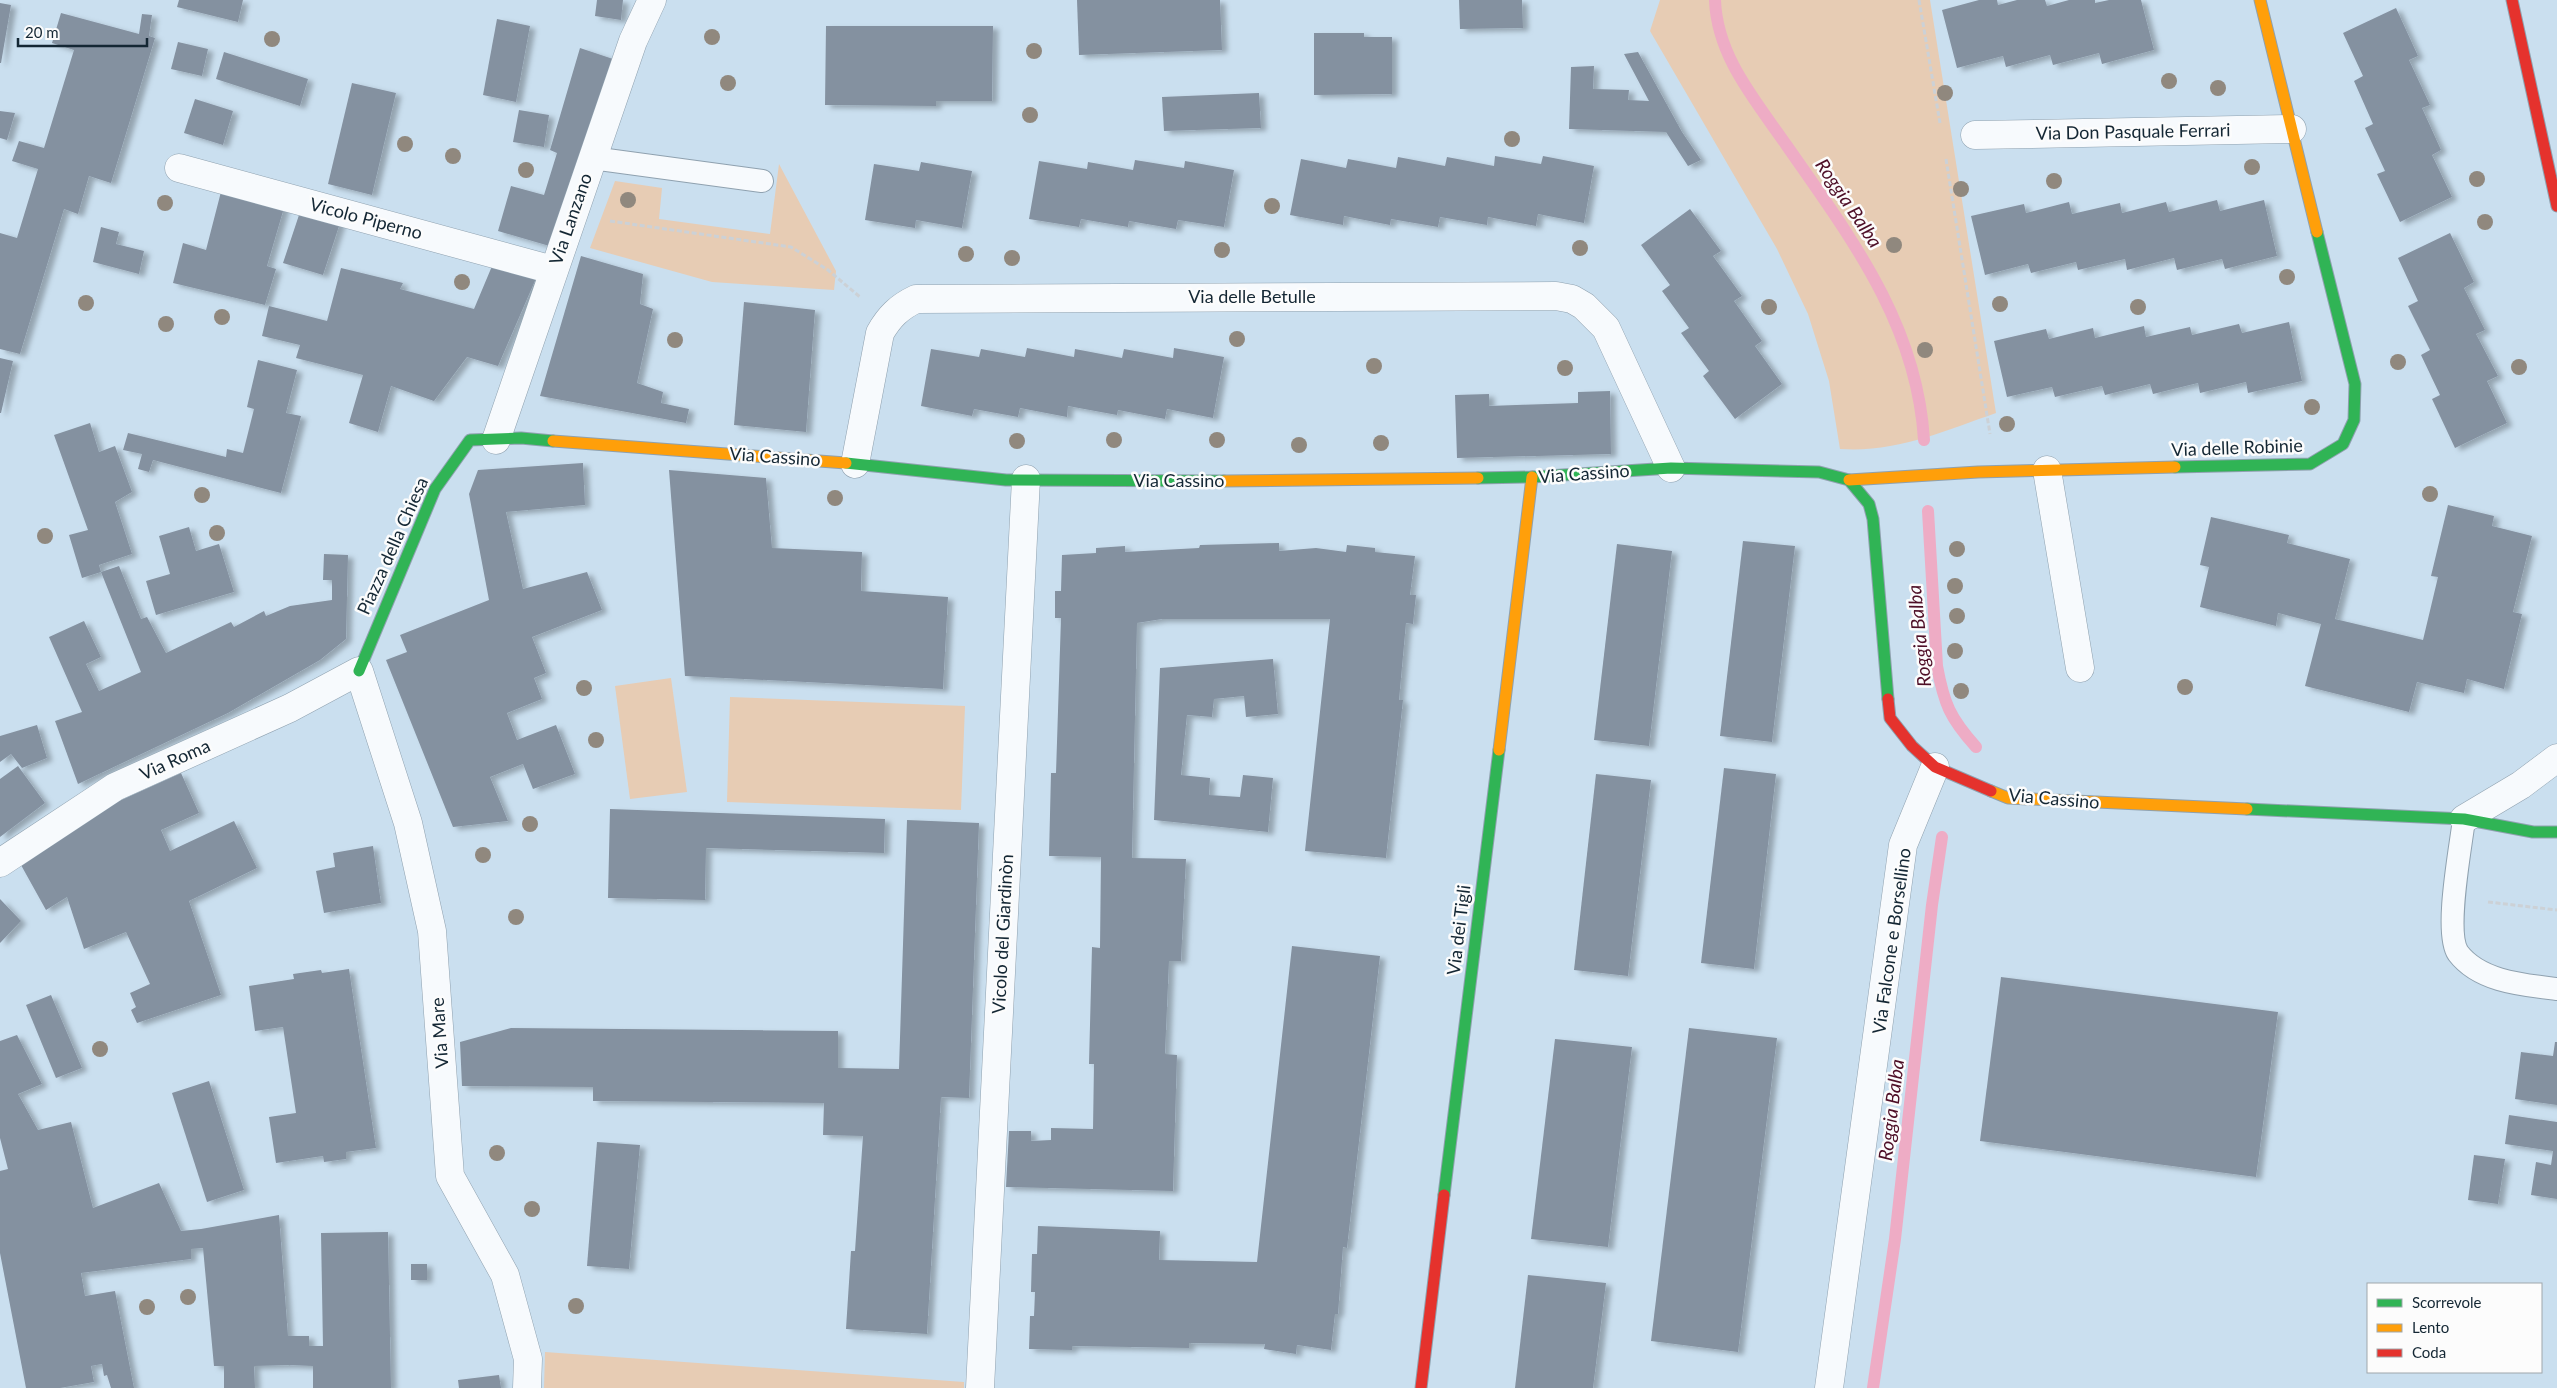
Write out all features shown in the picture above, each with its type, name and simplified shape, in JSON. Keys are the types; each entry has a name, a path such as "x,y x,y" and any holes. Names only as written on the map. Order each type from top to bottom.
{"street":[{"name":"Via Lanzano","path":"483,440 553,270 633,41 652,0"},
{"name":"Via delle Robinie","path":"1849,480 2046,470 2310,464 2343,444 2354,420 2355,384 2260,0"},
{"path":"2512,0 2557,206"},
{"name":"Via Don Pasquale Ferrari","path":"1975,135 2292,129"},
{"name":"Vicolo Piperno","path":"179,168 553,270"},
{"name":"Via delle Betulle","path":"855,464 880,333 887,321 900,306 916,299 1556,296 1572,299 1584,306 1606,328 1671,468"},
{"name":"Via Cassino","path":"483,440 522,438 855,464 1006,480 1226,481 1532,477 1671,468 1819,472 1849,480 1870,504 1873,519 1890,718 1912,746 1936,767 2008,798 2464,820 2534,832 2557,832"},
{"name":"Piazza della Chiesa","path":"359,672 435,488 483,440"},
{"path":"2046,470 2080,668"},
{"name":"Via dei Tigli","path":"1421,1388 1532,477"},
{"name":"Vicolo del Giardinòn","path":"980,1388 1026,479"},
{"name":"Via Roma","path":"0,863 115,787 290,708 359,672"},
{"name":"Via Mare","path":"359,672 408,823 432,931 450,1176 505,1275 528,1358 527,1388"},
{"path":"2464,820 2521,785 2557,758"},
{"name":"Via Falcone e Borsellino","path":"1829,1388 1904,845 1936,767"}],"lane":[{"path":"592,158 762,180"},
{"path":"2464,820 2452,918 2458,952 2481,972 2514,984 2557,989"}],"path":[{"path":"1919,0 1941,129"},
{"path":"1945,158 1996,472"},
{"path":"571,216 791,247 809,256 828,270 887,321"}],"shaded area":[{"path":"1660,0 1930,0 1996,413 1939,433 1900,444 1881,448 1840,449 1829,381 1808,314 1777,249 1650,31"},
{"path":"779,164 836,271 834,290 712,282 590,248 615,181 662,188 659,219 770,234"},
{"path":"671,678 687,792 630,799 615,686"},
{"path":"730,697 965,706 961,810 727,802"},
{"path":"545,1352 964,1382 964,1388 544,1388"}],"building":[{"path":"179,0 243,0 238,22 177,7"},
{"path":"597,0 623,0 621,20 595,16"},
{"path":"1077,0 1220,0 1222,50 1079,55"},
{"path":"1459,0 1522,0 1523,28 1460,29"},
{"path":"1979,0 1997,0 1998,5 2017,0 2045,0 2047,6 2069,0 2095,0 2095,3 2109,0 2141,0 2154,50 2102,64 2099,53 2053,65 2050,55 2006,67 2003,56 1957,68 1942,10"},
{"path":"0,3 11,5 1,63 0,63"},
{"path":"2396,8 2418,56 2409,60 2430,105 2422,108 2441,150 2432,155 2452,197 2400,222 2377,174 2385,171 2365,128 2373,124 2354,81 2363,76 2343,33"},
{"path":"61,13 139,34 142,14 152,15 149,36 155,38 111,183 89,176 78,214 64,209 20,354 0,349 0,233 17,238 38,169 12,161 19,141 44,148 74,50 52,43"},
{"path":"497,19 530,26 516,102 483,95"},
{"path":"826,26 993,26 992,101 936,101 936,106 825,105"},
{"path":"1314,33 1364,33 1364,37 1392,37 1392,94 1314,95"},
{"path":"178,42 208,49 202,76 171,69"},
{"path":"580,48 613,59 553,247 498,231 511,186 544,195 557,153 550,150"},
{"path":"224,52 308,79 300,106 216,79"},
{"path":"1638,52 1682,132 1701,160 1688,166 1666,132 1569,129 1571,67 1594,66 1593,89 1629,90 1628,100 1649,101 1624,54"},
{"path":"352,83 396,93 372,195 328,184"},
{"path":"1259,93 1261,128 1164,131 1162,97"},
{"path":"195,99 233,111 223,145 184,133"},
{"path":"519,110 549,115 544,147 513,142"},
{"path":"0,111 15,113 7,140 0,138"},
{"path":"1495,156 1541,164 1543,156 1594,166 1584,223 1538,214 1536,226 1488,217 1487,225 1440,217 1438,227 1391,219 1390,225 1344,216 1343,225 1290,215 1301,159 1346,168 1348,159 1396,168 1398,157 1445,166 1447,157 1494,166"},
{"path":"1135,160 1184,168 1185,161 1234,170 1224,227 1178,220 1176,229 1129,221 1128,227 1081,219 1079,227 1029,219 1039,161 1087,169 1088,162 1133,170"},
{"path":"921,162 972,171 962,228 916,220 915,228 865,220 874,164 919,171"},
{"path":"223,184 286,201 267,266 276,269 265,305 173,283 183,243 206,250"},
{"path":"2217,200 2220,211 2264,200 2277,256 2225,269 2222,259 2177,270 2174,258 2127,270 2125,259 2078,270 2076,262 2031,273 2028,264 1985,275 1971,216 2024,204 2026,213 2069,202 2072,214 2120,203 2122,213 2166,202 2169,212"},
{"path":"302,206 342,217 323,275 283,263"},
{"path":"1690,209 1721,251 1713,256 1742,296 1734,301 1762,341 1755,346 1782,384 1735,419 1703,376 1709,371 1681,333 1689,328 1662,291 1670,285 1641,245"},
{"path":"101,227 119,232 116,244 144,251 139,274 93,262"},
{"path":"2450,233 2474,282 2464,288 2485,330 2476,334 2498,376 2487,381 2507,423 2455,448 2432,399 2440,395 2421,355 2430,350 2408,306 2418,301 2398,258"},
{"path":"581,256 643,274 640,304 653,309 637,383 663,392 661,403 689,409 686,423 540,396"},
{"path":"495,259 537,276 498,366 467,357 434,401 391,386 378,432 349,423 363,375 296,358 300,345 262,336 269,306 327,321 341,268 403,283 400,289 474,309"},
{"path":"744,302 815,310 806,432 734,425"},
{"path":"2289,322 2302,381 2248,393 2246,382 2200,393 2198,383 2153,394 2150,384 2105,395 2102,386 2055,397 2052,387 2007,397 1994,341 2046,329 2049,339 2093,328 2095,338 2144,326 2146,337 2190,327 2192,335 2239,324 2242,333"},
{"path":"1027,348 1074,357 1075,349 1122,358 1124,349 1173,358 1174,348 1224,357 1213,418 1167,409 1165,419 1118,410 1117,415 1068,406 1067,417 1020,408 1018,417 974,409 972,416 921,406 931,349 979,357 981,349 1025,357"},
{"path":"0,358 13,361 1,413 0,413"},
{"path":"258,360 297,370 286,413 301,416 281,493 153,460 149,472 138,469 142,454 123,450 128,433 226,457 227,449 243,453 254,409 247,407"},
{"path":"1610,391 1611,454 1457,458 1455,395 1489,394 1489,406 1578,403 1578,392"},
{"path":"90,423 99,452 115,446 132,492 115,502 132,554 99,565 101,572 82,578 69,535 88,530 54,435"},
{"path":"583,463 585,505 506,512 523,589 587,572 602,610 532,637 546,673 534,678 542,699 507,713 517,740 556,725 575,774 533,789 523,764 490,777 508,821 453,827 386,660 407,652 400,635 489,600 469,494 478,470"},
{"path":"669,470 766,478 772,548 862,552 861,591 948,597 943,689 685,676"},
{"path":"2448,505 2494,516 2492,526 2532,536 2513,612 2522,614 2504,689 2467,679 2464,693 2417,682 2409,712 2305,686 2321,624 2278,613 2276,626 2200,607 2209,567 2200,565 2211,517 2289,535 2287,543 2350,559 2335,619 2423,640 2438,577 2431,576"},
{"path":"189,527 196,551 219,544 234,592 156,615 146,581 170,574 159,536"},
{"path":"1743,541 1795,546 1772,742 1720,736"},
{"path":"1279,543 1279,551 1316,548 1346,552 1347,545 1375,548 1375,552 1415,556 1410,595 1416,595 1413,624 1406,623 1399,700 1403,700 1386,858 1305,851 1330,619 1162,619 1137,623 1132,858 1186,859 1181,961 1169,961 1165,1054 1177,1055 1173,1191 1006,1187 1009,1131 1031,1131 1031,1141 1051,1140 1051,1128 1093,1129 1094,1064 1089,1064 1092,947 1100,948 1101,857 1049,856 1051,773 1056,773 1061,618 1055,618 1055,591 1061,591 1062,555 1096,553 1096,548 1125,546 1125,552 1199,548 1200,545"},
{"path":"1617,544 1672,551 1649,746 1594,740"},
{"path":"324,554 348,555 346,639 320,660 228,713 78,784 55,721 82,712 49,637 84,621 101,657 86,664 99,691 141,672 101,572 119,566 141,619 147,617 166,653 231,622 234,627 264,611 266,616 290,606 332,600 332,580 323,580"},
{"path":"1273,659 1278,714 1246,717 1244,696 1214,699 1212,717 1187,715 1181,775 1210,778 1209,795 1240,797 1243,775 1273,778 1268,832 1154,820 1160,668"},
{"path":"37,725 47,758 22,768 11,754 0,762 0,736"},
{"path":"18,766 45,803 0,837 0,779"},
{"path":"1724,768 1776,774 1754,969 1701,963"},
{"path":"181,773 199,813 161,830 170,851 234,821 257,868 189,901 221,995 137,1023 131,1010 136,1007 130,993 150,984 126,932 84,949 67,897 46,910 21,865 77,820"},
{"path":"1596,774 1651,780 1628,976 1574,970"},
{"path":"610,809 885,819 884,853 706,848 705,900 608,898"},
{"path":"907,820 979,823 969,1098 941,1097 927,1334 846,1329 851,1251 855,1251 863,1136 823,1135 824,1103 593,1101 593,1087 462,1086 460,1042 511,1028 838,1031 838,1068 899,1069"},
{"path":"373,846 381,903 324,913 316,871 335,867 333,853"},
{"path":"0,899 21,921 0,943"},
{"path":"1292,946 1380,956 1347,1248 1343,1247 1338,1314 1335,1314 1331,1350 1297,1345 1296,1354 1264,1349 1265,1344 1189,1343 1189,1348 1072,1346 1072,1350 1029,1349 1030,1316 1034,1316 1035,1292 1031,1292 1032,1254 1037,1254 1038,1226 1160,1231 1159,1260 1257,1262"},
{"path":"349,969 376,1148 346,1152 346,1159 324,1162 323,1156 276,1163 269,1117 296,1113 283,1027 255,1031 249,986 294,979 293,974 321,970 322,973"},
{"path":"2001,977 2278,1012 2256,1177 1980,1141"},
{"path":"51,995 82,1068 56,1078 26,1005"},
{"path":"1689,1028 1777,1038 1738,1352 1651,1341"},
{"path":"17,1035 42,1084 18,1094 38,1130 71,1122 93,1208 159,1183 181,1231 279,1215 288,1336 309,1336 309,1346 323,1346 321,1233 388,1232 391,1388 313,1388 313,1366 290,1365 254,1366 255,1388 224,1388 224,1366 214,1366 203,1248 191,1249 191,1259 81,1273 85,1296 115,1291 134,1388 111,1388 107,1375 104,1376 102,1364 91,1366 94,1382 60,1388 26,1388 0,1253 0,1171 8,1169 0,1138 0,1041"},
{"path":"1555,1039 1632,1047 1608,1247 1531,1239"},
{"path":"2555,1042 2557,1042 2557,1105 2515,1099 2521,1052 2553,1056"},
{"path":"209,1081 244,1190 207,1202 172,1093"},
{"path":"2509,1115 2557,1122 2557,1199 2531,1195 2536,1162 2551,1165 2553,1151 2505,1144"},
{"path":"597,1142 640,1145 629,1269 587,1266"},
{"path":"2474,1155 2505,1159 2498,1204 2468,1200"},
{"path":"411,1264 427,1264 427,1280 411,1280"},
{"path":"1528,1275 1606,1283 1593,1388 1515,1388"},
{"path":"499,1375 501,1388 459,1388 458,1380"}],"waterway":[{"name":"Roggia Balba","path":"1715,0 1717,21 1723,41 1740,78 1834,214 1877,284 1909,358 1919,398 1924,440"},
{"name":"Roggia Balba","path":"1928,511 1937,666 1949,710 1976,747"},
{"name":"Roggia Balba","path":"1873,1388 1895,1239 1932,905 1942,837"}],"traffic: fast":[{"path":"2175,467 2310,464 2343,444 2354,420 2355,384 2317,232"},
{"path":"359,671 435,489 470,440 521,438 553,441"},
{"path":"846,463 1006,480 1224,481"},
{"path":"1478,478 1532,477 1671,468 1819,472 1849,480 1869,504 1873,519 1888,699"},
{"path":"1444,1195 1499,750"},
{"path":"2247,809 2464,819 2533,832 2557,832"}],"traffic: slow":[{"path":"2260,0 2317,232"},
{"path":"553,441 846,463"},
{"path":"1849,480 1978,472 2175,467"},
{"path":"1499,750 1532,477"},
{"path":"1224,481 1478,478"},
{"path":"1991,791 2008,798 2247,809"}],"traffic: jam":[{"path":"2512,0 2557,206"},
{"path":"1888,699 1890,718 1912,746 1935,767 1991,791"},
{"path":"1421,1388 1444,1195"}]}
